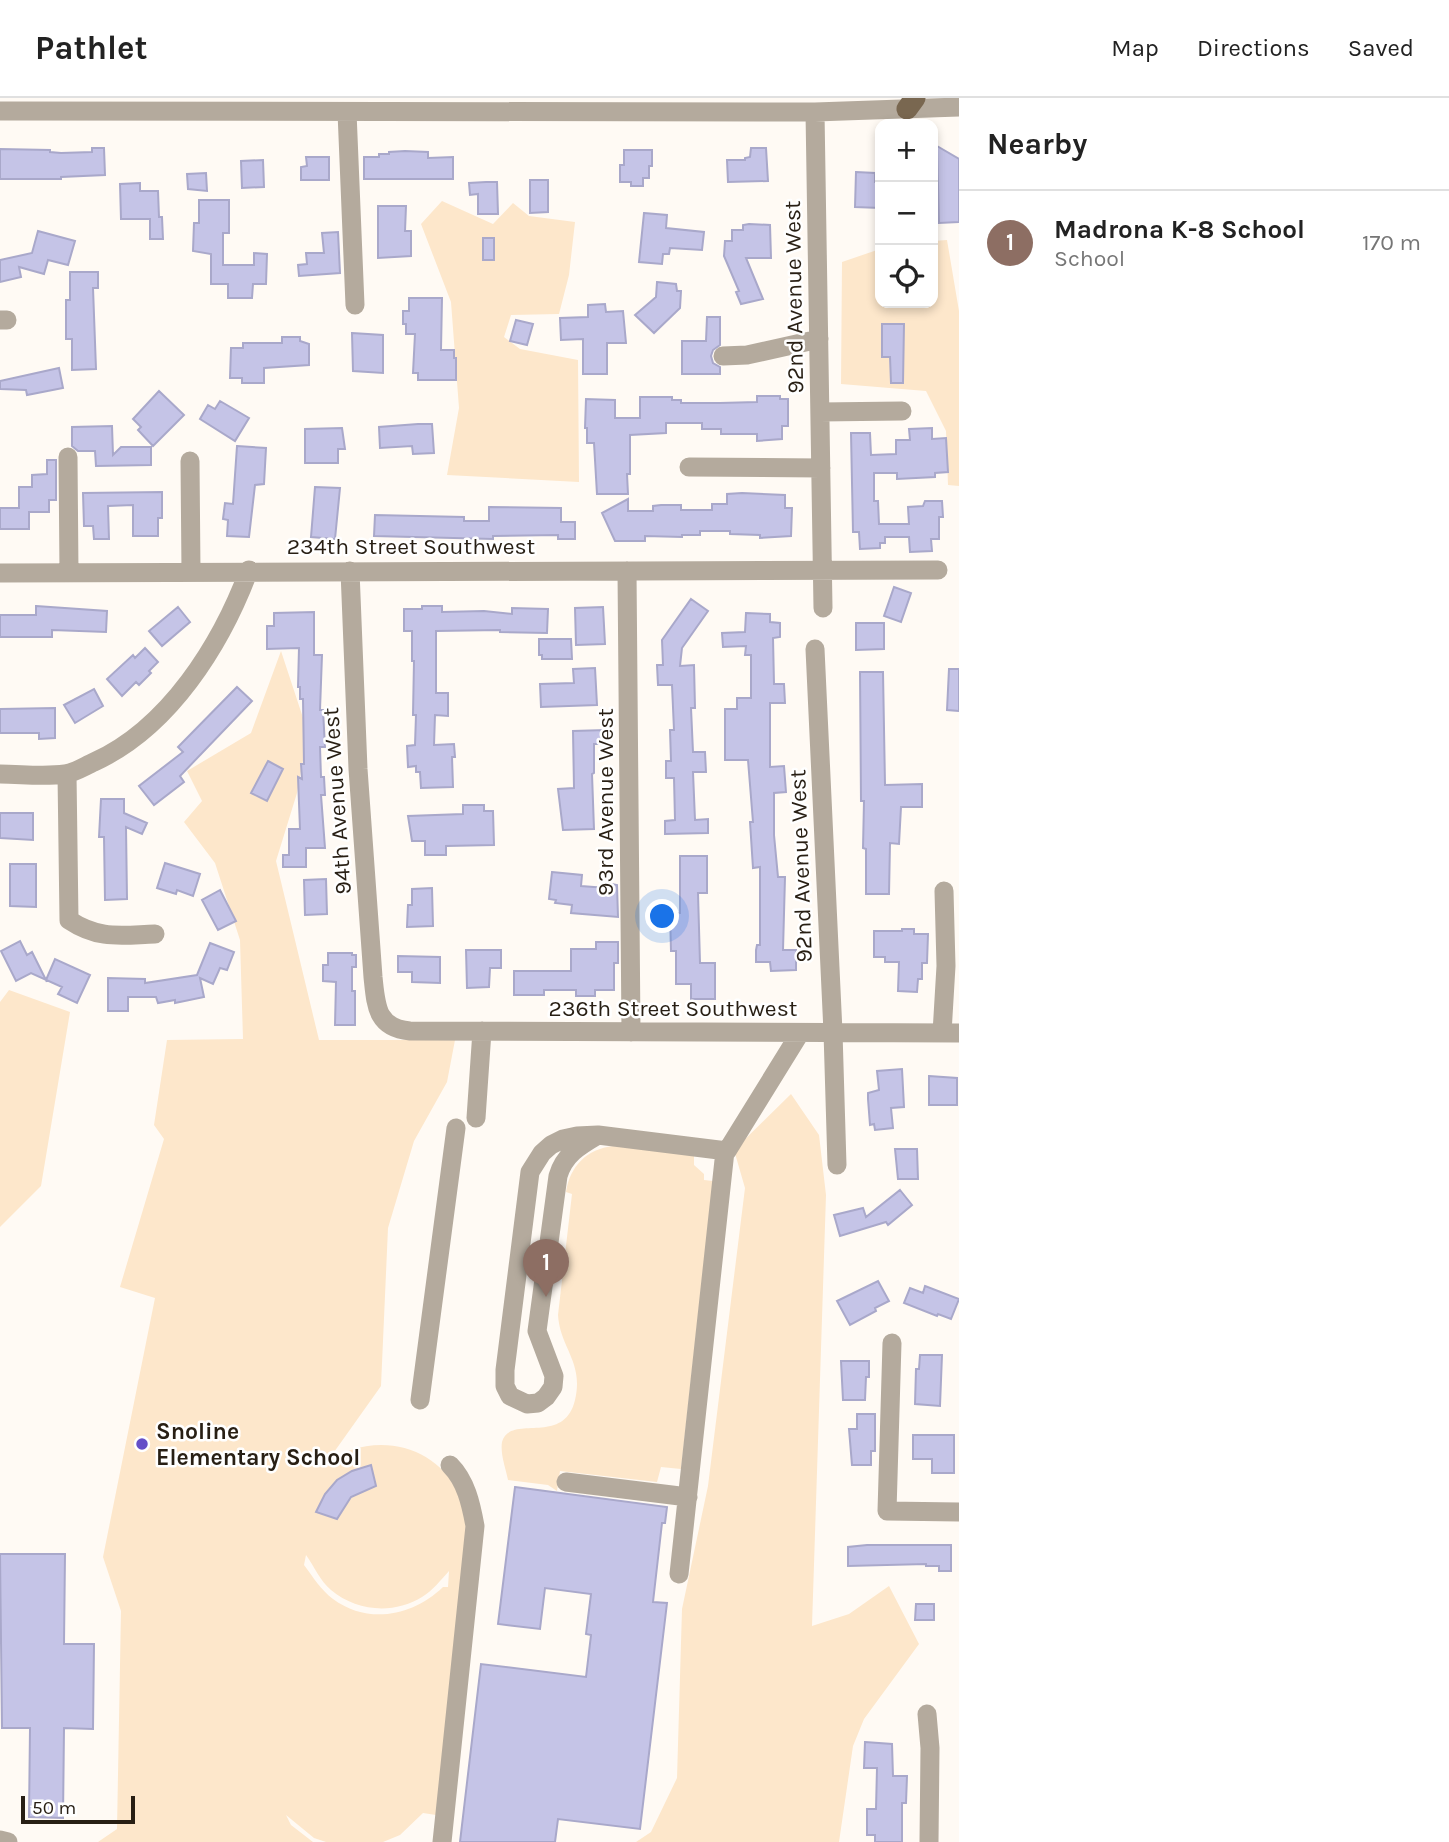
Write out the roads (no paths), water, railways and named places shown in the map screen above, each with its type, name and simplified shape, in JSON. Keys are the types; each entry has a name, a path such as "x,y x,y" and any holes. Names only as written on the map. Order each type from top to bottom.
{"street":[{"path":"0,111 95,105 316,105 347,111 642,105 828,107 911,103 959,107"},
{"name":"92nd Avenue West","path":"823,608 819,339 828,107"},
{"path":"347,111 355,305"},
{"path":"723,356 747,355 819,339"},
{"path":"820,412 902,411"},
{"path":"68,457 69,572"},
{"path":"190,461 191,571"},
{"path":"689,467 821,468"},
{"path":"0,774 66,775 113,753 153,721 198,671 234,610 249,570"},
{"name":"234th Street Southwest","path":"0,573 249,570 938,570"},
{"name":"94th Avenue West","path":"350,571 358,769 373,978 378,1009 388,1025"},
{"name":"93rd Avenue West","path":"627,571 631,1032"},
{"name":"92nd Avenue West","path":"815,649 837,1165"},
{"path":"66,775 69,920 84,930 106,936 155,934"},
{"path":"944,891 950,1033"},
{"name":"236th Street Southwest","path":"388,1025 410,1031 950,1033"},
{"path":"476,1118 482,1031"},
{"path":"679,1574 725,1151 800,1033"},
{"path":"420,1400 456,1128"},
{"path":"598,1135 570,1153 558,1176 537,1331 554,1376 553,1387 538,1403 527,1404 510,1396 505,1386 530,1172 542,1153 563,1139 598,1135 725,1151"},
{"path":"892,1343 887,1511 959,1512"},
{"path":"443,1842 475,1526 459,1474 450,1465"},
{"path":"566,1482 688,1497"},
{"path":"927,1714 930,1748 929,1842"},
{"path":"0,1840 8,1842"}],"place":[{"name":"Madrona K-8 School","path":"546,1297"},
{"name":"Snoline Elementary School","path":"142,1444"}]}
